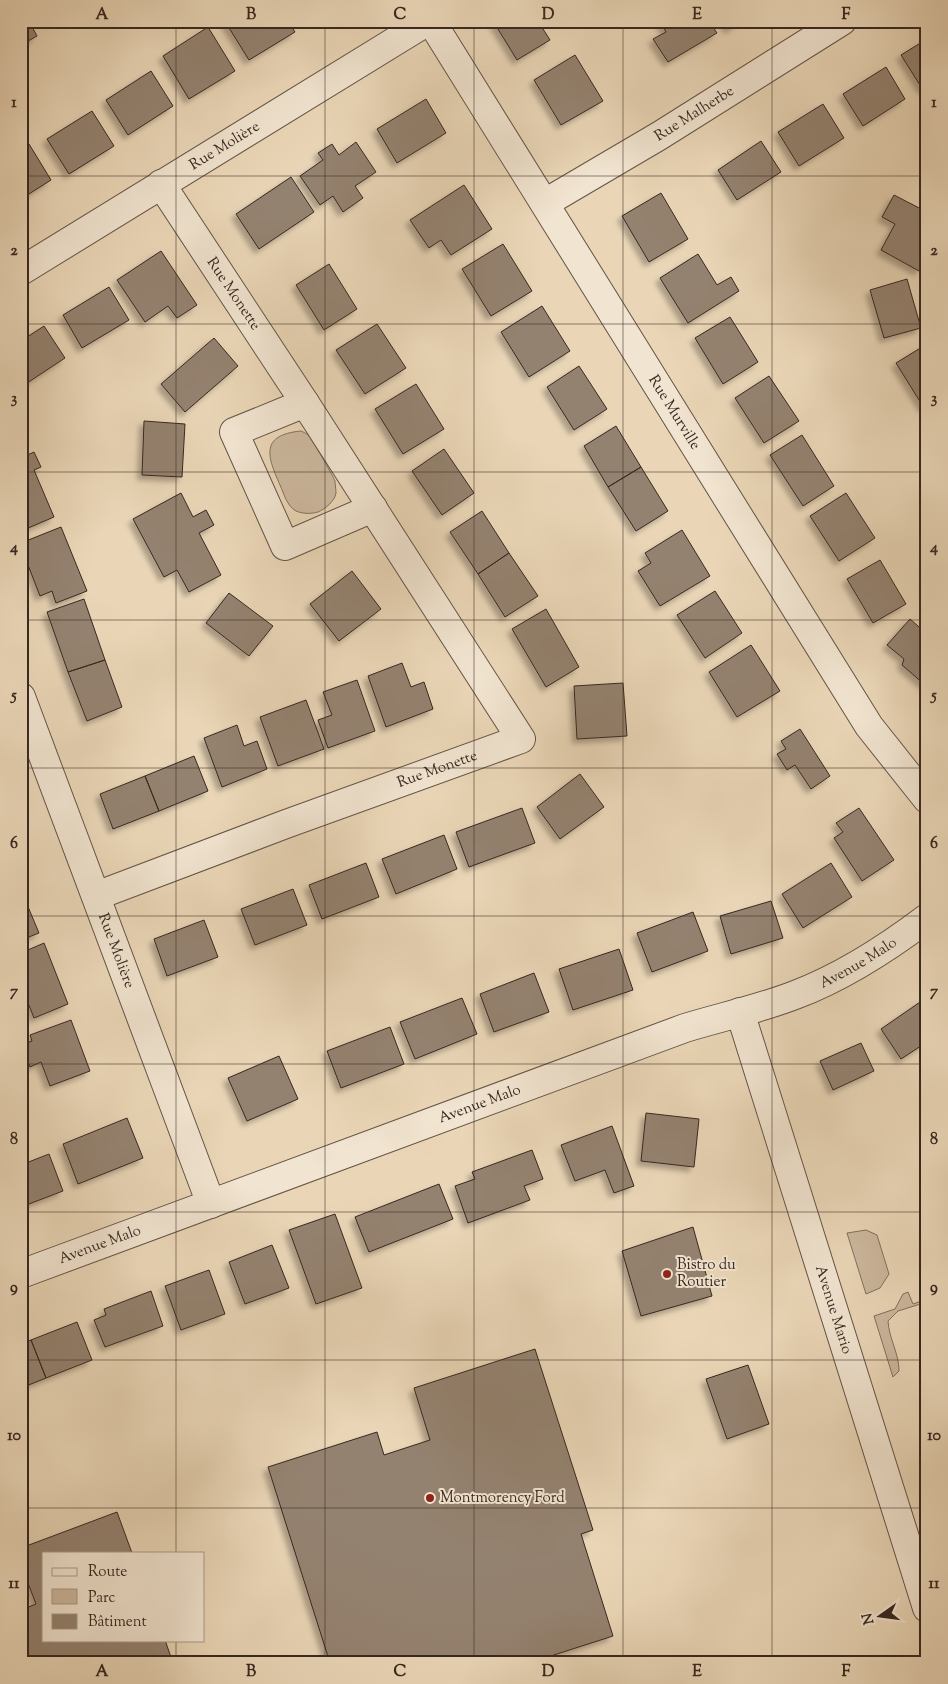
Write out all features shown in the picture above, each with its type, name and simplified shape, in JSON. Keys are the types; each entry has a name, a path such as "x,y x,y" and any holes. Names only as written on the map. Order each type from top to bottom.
{"street":[{"name":"Rue Molière","path":"21,270 430,21"},
{"name":"Rue Murville","path":"430,21 546,204 869,726 927,799"},
{"name":"Rue Malherbe","path":"546,204 842,21"},
{"name":"Rue Monette","path":"96,896 286,824 521,739 305,403 161,184"},
{"path":"305,403 234,432 285,546 373,508"},
{"name":"Rue Molière","path":"21,697 211,1204"},
{"name":"Avenue Malo","path":"21,1274 685,1028 795,995 834,977 878,953 927,918"},
{"name":"Avenue Mario","path":"740,1012 927,1608"}],"green space":[{"path":"301,431 310,438 335,481 336,493 334,499 324,509 313,513 299,512 290,506 275,475 270,456 273,442 279,437"},
{"path":"866,1230 877,1235 889,1274 880,1288 866,1294 847,1233"},
{"path":"908,1292 913,1304 927,1299 927,1302 898,1311 888,1321 899,1364 899,1371 893,1377 874,1316 895,1309 903,1294"}],"building":[{"path":"21,21 29,21 37,36 21,45"},
{"path":"228,21 288,21 295,32 249,60 226,23"},
{"path":"493,21 538,21 550,40 517,60"},
{"path":"660,21 709,21 717,33 668,62 653,39 666,32"},
{"path":"724,21 741,21 729,29"},
{"path":"208,27 235,71 189,99 163,56"},
{"path":"927,39 927,88 923,90 901,55"},
{"path":"575,55 603,101 561,125 534,80"},
{"path":"886,67 905,99 863,126 843,94"},
{"path":"151,71 173,106 128,135 106,100"},
{"path":"426,99 446,133 397,163 377,129"},
{"path":"823,104 844,138 799,166 778,132"},
{"path":"92,111 114,146 69,174 47,139"},
{"path":"761,141 781,172 737,200 718,170"},
{"path":"356,142 376,172 355,186 363,198 343,212 333,196 320,205 300,176 323,160 318,153 332,144 339,155"},
{"path":"29,144 51,180 21,199 21,149"},
{"path":"291,177 314,212 259,249 236,214"},
{"path":"464,185 492,229 451,255 441,240 429,248 410,220"},
{"path":"661,193 688,239 649,262 622,216"},
{"path":"894,195 927,212 927,257 919,271 881,250 895,224 882,217"},
{"path":"503,244 532,291 491,316 462,269"},
{"path":"161,251 197,305 177,318 168,306 145,322 117,280"},
{"path":"698,254 717,285 731,277 739,291 688,323 660,278"},
{"path":"329,264 357,309 324,330 296,285"},
{"path":"907,279 921,328 884,338 870,290"},
{"path":"109,287 129,320 82,348 63,315"},
{"path":"542,306 570,351 529,377 501,332"},
{"path":"730,317 758,362 723,384 695,338"},
{"path":"377,324 406,368 365,394 336,350"},
{"path":"44,326 65,358 21,387 21,341"},
{"path":"214,338 238,366 185,412 161,384"},
{"path":"927,344 927,407 924,408 896,363"},
{"path":"579,366 607,409 574,430 547,387"},
{"path":"769,376 799,421 764,443 735,398"},
{"path":"416,384 444,429 403,454 375,409"},
{"path":"144,421 185,424 182,477 142,475"},
{"path":"616,426 641,467 608,487 584,446"},
{"path":"802,435 834,486 803,506 770,455"},
{"path":"444,449 474,493 442,515 412,471"},
{"path":"34,452 41,467 34,470 54,517 21,531 21,458"},
{"path":"641,467 668,511 636,531 608,487"},
{"path":"181,493 193,517 206,510 214,525 199,533 221,575 189,592 177,570 164,577 133,519"},
{"path":"846,493 875,538 839,561 810,516"},
{"path":"482,511 509,553 478,574 450,532"},
{"path":"61,527 87,591 56,603 52,591 40,596 21,543"},
{"path":"682,530 710,576 660,606 638,571 651,563 645,553"},
{"path":"509,553 538,596 505,617 478,574"},
{"path":"880,560 906,604 873,623 847,579"},
{"path":"352,571 381,609 339,641 310,604"},
{"path":"715,591 742,633 705,658 677,615"},
{"path":"229,593 273,626 249,656 206,623"},
{"path":"84,599 105,660 68,672 47,612"},
{"path":"546,609 579,667 546,687 512,629"},
{"path":"910,619 927,634 927,683 925,685 902,665 904,659 887,645"},
{"path":"751,645 780,691 737,717 709,672"},
{"path":"105,660 122,707 87,721 68,672"},
{"path":"402,663 411,687 424,682 433,709 386,727 368,676"},
{"path":"357,680 375,731 328,748 318,720 332,715 323,692"},
{"path":"623,683 627,736 577,739 574,686"},
{"path":"306,700 324,749 278,766 260,717"},
{"path":"237,725 244,746 257,741 267,769 222,787 204,738"},
{"path":"800,729 830,776 811,789 795,765 787,770 777,754 786,749 781,741"},
{"path":"194,756 208,791 159,811 145,776"},
{"path":"580,774 604,807 560,839 537,807"},
{"path":"145,776 159,811 113,829 100,794"},
{"path":"522,808 535,843 469,867 456,832"},
{"path":"859,808 894,860 862,881 834,838 843,832 836,823"},
{"path":"444,835 457,869 396,894 382,859"},
{"path":"366,863 379,897 322,919 309,885"},
{"path":"831,863 852,897 803,928 782,894"},
{"path":"293,889 307,925 255,945 241,909"},
{"path":"21,890 39,933 21,940"},
{"path":"771,901 783,938 731,954 720,916"},
{"path":"693,912 708,951 652,972 637,933"},
{"path":"204,920 218,957 167,976 154,939"},
{"path":"44,943 68,1004 34,1018 21,985 21,953"},
{"path":"619,949 633,990 573,1010 559,969"},
{"path":"534,973 549,1012 494,1032 480,994"},
{"path":"462,998 477,1034 415,1059 400,1022"},
{"path":"923,1000 927,1006 927,1042 901,1059 881,1029"},
{"path":"71,1020 90,1071 50,1086 41,1062 30,1067 22,1045 32,1041 30,1035"},
{"path":"390,1027 404,1064 341,1088 327,1051"},
{"path":"861,1043 874,1071 833,1090 820,1061"},
{"path":"279,1056 298,1099 247,1121 228,1078"},
{"path":"646,1113 699,1119 694,1167 641,1161"},
{"path":"127,1118 143,1158 78,1184 63,1144"},
{"path":"612,1126 634,1186 614,1193 605,1170 575,1181 561,1145"},
{"path":"532,1150 543,1179 524,1186 530,1200 468,1223 455,1186 475,1179 472,1172"},
{"path":"49,1154 63,1191 21,1207 21,1165"},
{"path":"439,1184 453,1219 369,1252 355,1217"},
{"path":"335,1214 362,1288 316,1304 289,1230"},
{"name":"Bistro du Routier","path":"693,1227 712,1296 641,1316 622,1251"},
{"path":"272,1245 289,1288 245,1304 229,1262"},
{"path":"209,1270 225,1314 181,1330 165,1286"},
{"path":"151,1291 163,1326 105,1347 94,1320 106,1315 104,1309"},
{"path":"77,1322 92,1360 46,1378 31,1340"},
{"path":"31,1340 46,1378 21,1388 21,1344"},
{"name":"Montmorency Ford","path":"535,1349 593,1530 581,1534 613,1636 529,1663 330,1663 268,1467 377,1432 384,1455 430,1440 414,1388"},
{"path":"748,1365 769,1424 727,1439 706,1379"},
{"path":"117,1512 132,1552 42,1552 42,1642 166,1642 173,1663 21,1663 21,1610 36,1604 21,1565 21,1548"}],"place":[{"name":"Bistro du Routier","path":"667,1274"},
{"name":"Montmorency Ford","path":"430,1498"}]}
